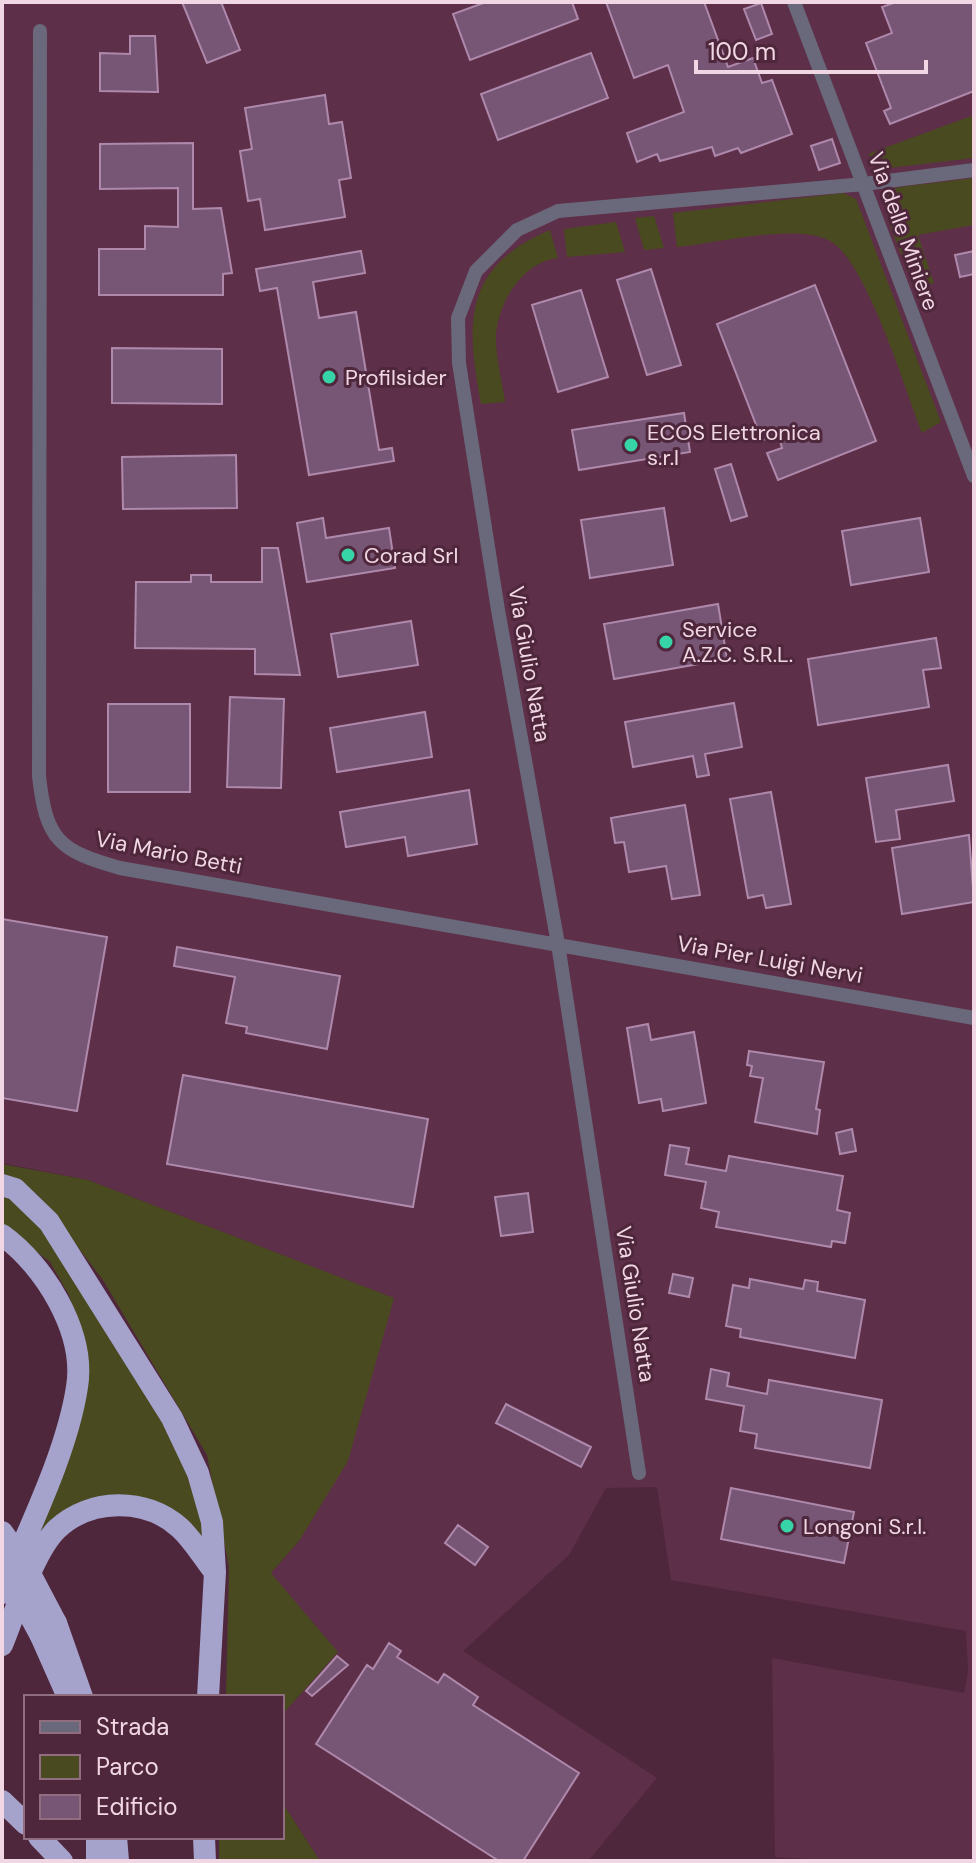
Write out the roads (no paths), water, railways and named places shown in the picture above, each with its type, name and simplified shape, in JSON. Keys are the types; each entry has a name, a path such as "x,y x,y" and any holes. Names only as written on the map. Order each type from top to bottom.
{"highway":[{"path":"2,1185 15,1189 49,1222 172,1418 198,1473 212,1522 215,1572 208,1695"},
{"path":"2,1235 26,1252 48,1279 68,1325 78,1385 54,1467 2,1593"},
{"path":"2,1645 39,1558 55,1530 81,1512 113,1505 142,1507 166,1517 193,1542 215,1572"},
{"path":"2,1532 25,1564 67,1695"},
{"path":"2,1564 48,1629 81,1695"},
{"path":"2,1801 24,1822"},
{"path":"41,1839 62,1861"},
{"path":"97,1839 97,1861"},
{"path":"116,1839 118,1861"},
{"path":"204,1839 205,1861"}],"street":[{"name":"Via delle Miniere","path":"794,2 974,476"},
{"name":"Via Mario Betti","path":"40,31 39,776 43,815 56,836 82,858 120,868 558,944"},
{"name":"Via Giulio Natta","path":"639,1473 558,944 498,610 459,363 458,318 476,271 517,230 558,211 864,184 974,170"},
{"name":"Via Pier Luigi Nervi","path":"558,944 967,1017"},
{"path":"967,1017 974,1004"}],"place":[{"name":"Profilsider","path":"329,377"},
{"name":"ECOS Elettronica s.r.l","path":"631,445"},
{"name":"Corad Srl","path":"348,555"},
{"name":"Service A.Z.C. S.R.L.","path":"666,642"},
{"name":"Longoni S.r.l.","path":"787,1526"}]}
